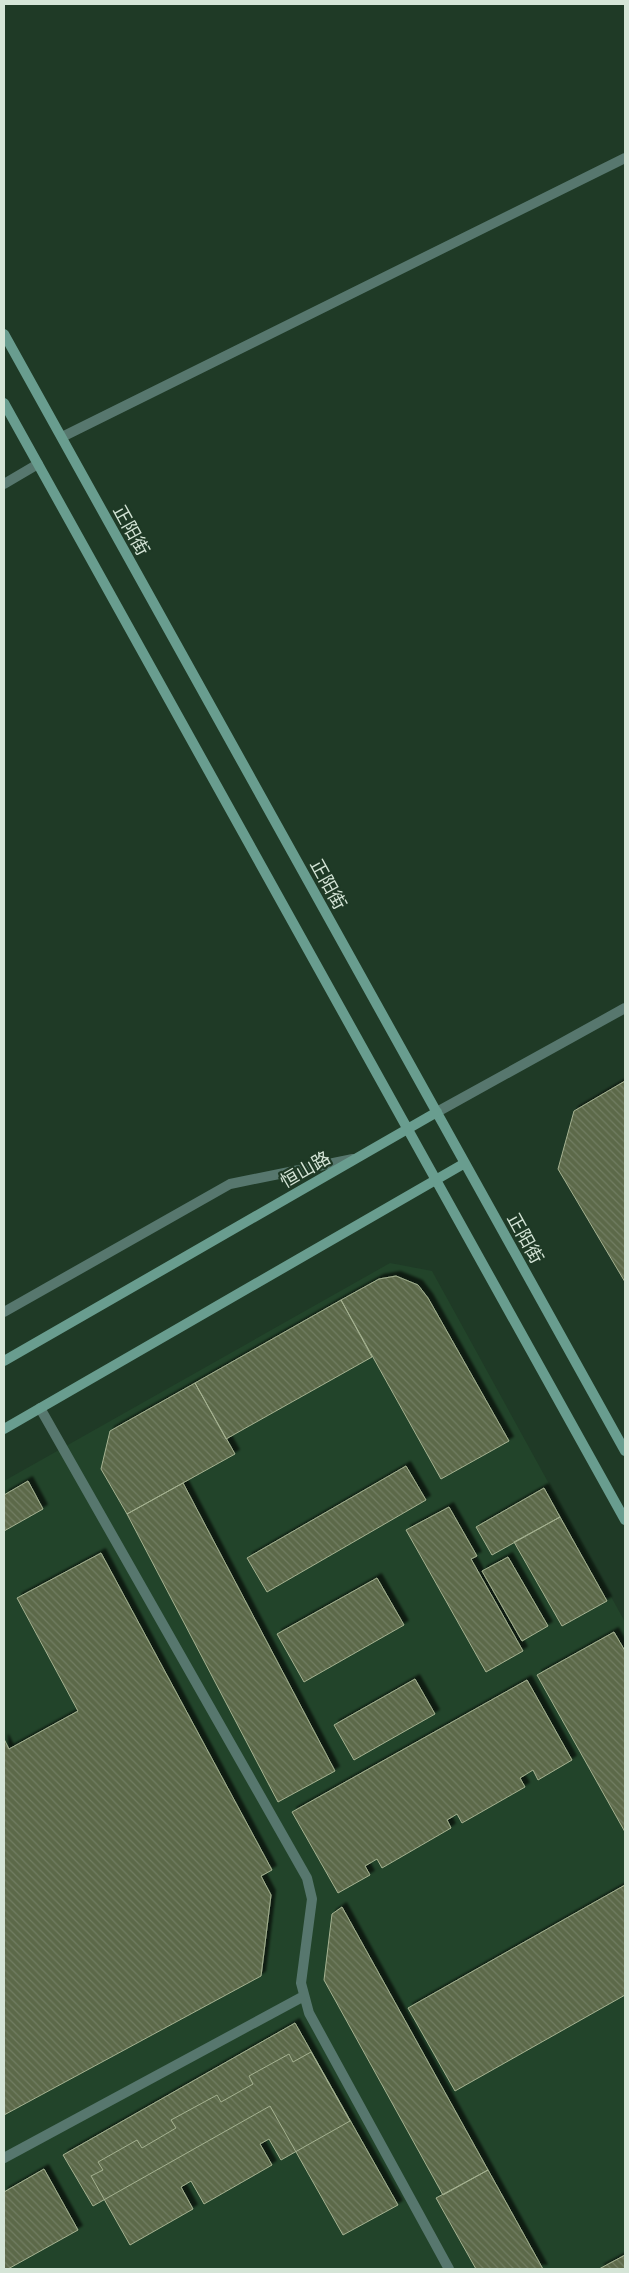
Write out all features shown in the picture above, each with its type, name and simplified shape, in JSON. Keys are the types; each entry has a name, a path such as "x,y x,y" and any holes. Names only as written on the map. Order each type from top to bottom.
{"main road":[{"name":"正阳街","path":"4,334 625,1451"},
{"path":"4,403 625,1520"},
{"name":"恒山路","path":"4,1360 437,1112"},
{"path":"4,1429 465,1163"}],"street":[{"path":"62,437 625,158"},
{"path":"4,484 38,464"},
{"name":"恒山路","path":"437,1112 625,1008"},
{"path":"4,1312 230,1184 354,1159"},
{"path":"40,1408 307,1878 312,1899 301,1983 309,2013 449,2269"},
{"path":"4,2158 304,1996"}],"shaded area":[{"path":"390,1263 432,1271 625,1622 625,2269 4,2269 4,1481"}],"building":[{"path":"625,1081 625,1282 558,1169 574,1111"},
{"path":"396,1276 418,1285 428,1298 509,1441 441,1479 341,1300 379,1279"},
{"path":"341,1300 372,1357 226,1439 195,1383"},
{"path":"195,1383 235,1454 127,1514 101,1469 110,1431"},
{"path":"406,1466 426,1500 267,1592 247,1558"},
{"path":"28,1481 43,1509 4,1531 4,1495"},
{"path":"183,1483 335,1771 278,1802 127,1514"},
{"path":"544,1488 560,1517 492,1555 476,1527"},
{"path":"449,1507 477,1556 471,1559 523,1651 486,1672 406,1530"},
{"path":"560,1517 607,1601 562,1626 514,1542"},
{"path":"101,1553 272,1870 261,1876 271,1895 261,1976 4,2115 4,1739 9,1749 78,1711 17,1598"},
{"path":"508,1557 548,1626 522,1641 482,1571"},
{"path":"377,1578 404,1625 304,1682 277,1634"},
{"path":"614,1632 625,1651 625,1832 537,1675"},
{"path":"415,1679 435,1714 354,1760 334,1725"},
{"path":"527,1680 572,1760 538,1780 533,1770 520,1778 525,1787 462,1823 457,1814 447,1820 451,1828 382,1868 377,1859 365,1866 370,1875 338,1893 292,1812"},
{"path":"625,1885 625,1995 455,2091 408,2008"},
{"path":"342,1907 488,2170 443,2195 324,1980 332,1914"},
{"path":"295,2023 398,2205 343,2235 270,2106 93,2206 63,2155"},
{"path":"311,2052 350,2121 281,2160 269,2139 260,2144 272,2165 204,2204 191,2181 181,2187 193,2209 130,2245 91,2176 103,2170 98,2162 137,2140 142,2148 176,2128 171,2120 217,2095 221,2102 253,2084 249,2076 289,2054 293,2062"},
{"path":"44,2169 78,2230 8,2269 4,2269 4,2192"},
{"path":"488,2170 543,2269 476,2269 436,2198"},
{"path":"625,2255 625,2269 599,2269"}]}
